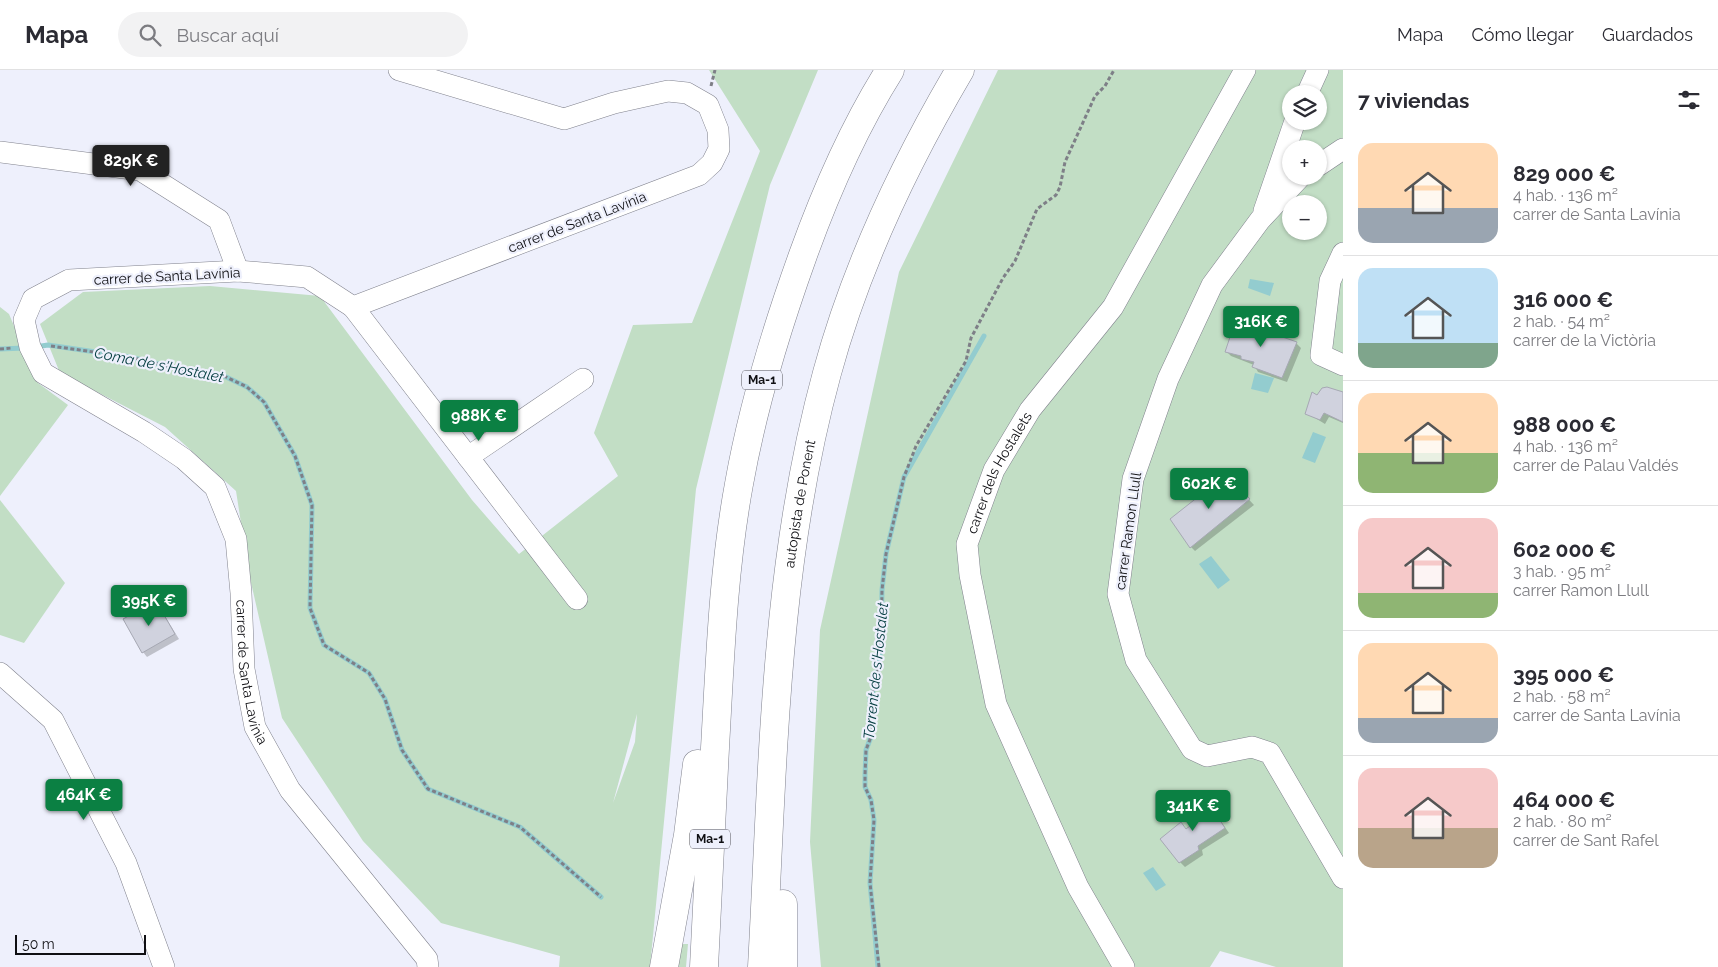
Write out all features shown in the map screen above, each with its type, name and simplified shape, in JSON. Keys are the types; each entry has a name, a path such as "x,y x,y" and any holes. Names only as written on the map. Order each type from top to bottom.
{"highway":[{"name":"Ma-1","path":"704,967 716,712 724,595 737,494 756,398 786,301 817,216 859,126 890,70"},
{"name":"autopista de Ponent","path":"762,967 780,656 788,567 803,479 827,372 863,267 900,178 960,70"},
{"path":"783,967 783,876 789,752 796,636 808,535 803,479"},
{"path":"664,967 688,835 698,751 716,712"}],"street":[{"name":"carrer de Santa Lavínia","path":"398,70 564,118 668,91 686,93 708,105 718,130 720,149 712,163 699,175 353,306 307,277 238,271 69,280 33,299 24,320 30,347 43,373 168,448 184,459 215,487 236,539 241,593 244,669 255,727 290,790 427,959 428,967"},
{"name":"carrer dels Hostalets","path":"1124,967 1078,887 996,704 970,575 967,544 994,470 1030,410 1113,307 1245,70"},
{"path":"1311,85 1318,70"},
{"path":"1260,220 1292,130"},
{"path":"1327,160 1343,149"},
{"path":"0,152 140,170 220,220 238,271"},
{"name":"carrer Ramon Llull","path":"1293,185 1260,220 1212,285 1168,379 1133,479 1118,594 1136,660 1192,749 1207,756 1252,747 1270,753 1343,878"},
{"path":"1343,253 1330,281 1321,355 1343,365"},
{"path":"353,306 577,599"},
{"path":"468,457 583,379"},
{"path":"0,673 9,678 53,720 126,863 164,967"}],"path":[{"path":"879,967 870,883 874,820 871,800 865,787 866,750 872,734 870,698 876,683 881,649 882,590 886,554 904,478 916,446 966,361 971,338 1003,278 1015,261 1037,209 1056,195 1060,187 1065,162 1095,96 1105,86 1114,70"},
{"path":"30,347 48,345 121,356 191,372 222,375 247,387 264,402 295,456 312,505 310,608 324,645 369,673 386,699 402,750 428,789 520,826 601,897"}],"shaded area":[{"path":"709,70 818,70 770,185 696,489 650,967 559,967 560,956 441,923 363,841 282,718 249,574 236,491 165,427 60,373 40,324 83,292 210,286 320,296 472,500 519,554 618,476 594,433 633,325 692,323 760,151","holes":["637,714 635,742 613,803"]},
{"path":"998,70 1343,70 1343,967 1276,967 1220,951 1210,967 821,967 810,842 820,630 899,272"},
{"path":"1250,279 1274,283 1270,296 1248,288"},
{"path":"0,307 9,314 38,383 68,405 0,496"},
{"path":"1255,373 1274,378 1268,393 1251,389"},
{"path":"1313,432 1326,437 1315,463 1302,458"},
{"path":"0,500 65,583 24,643 0,635"},
{"path":"1211,556 1230,580 1218,589 1199,564"},
{"path":"1153,867 1166,885 1156,891 1143,873"},
{"path":"681,944 688,944 686,967 675,967"}],"building":[{"path":"1237,316 1254,322 1250,330 1264,335 1265,331 1297,342 1282,378 1252,367 1254,362 1241,359 1241,356 1225,352"},
{"path":"1327,387 1343,392 1343,422 1324,413 1320,420 1305,414 1312,392 1317,395 1322,388"},
{"path":"1227,474 1250,499 1190,548 1170,519"},
{"path":"156,601 175,634 142,653 123,619"},
{"path":"1206,799 1225,828 1198,846 1199,850 1179,863 1160,839 1181,822 1186,829 1195,822 1190,810"}],"waterway":[{"name":"Torrent de s'Hostalet","path":"878,967 870,883 874,820 871,800 865,787 865,775 866,750 872,734 870,698 876,683 881,649 882,590 886,554 904,477 984,336"},
{"name":"Coma de s'Hostalet","path":"35,347 48,345 130,357 191,372 222,375 247,387 264,402 295,456 312,505 310,608 324,645 369,673 385,699 402,750 428,789 520,827 601,897"},
{"name":"Coma de s'Hostalet","path":"0,349 24,348"}]}
